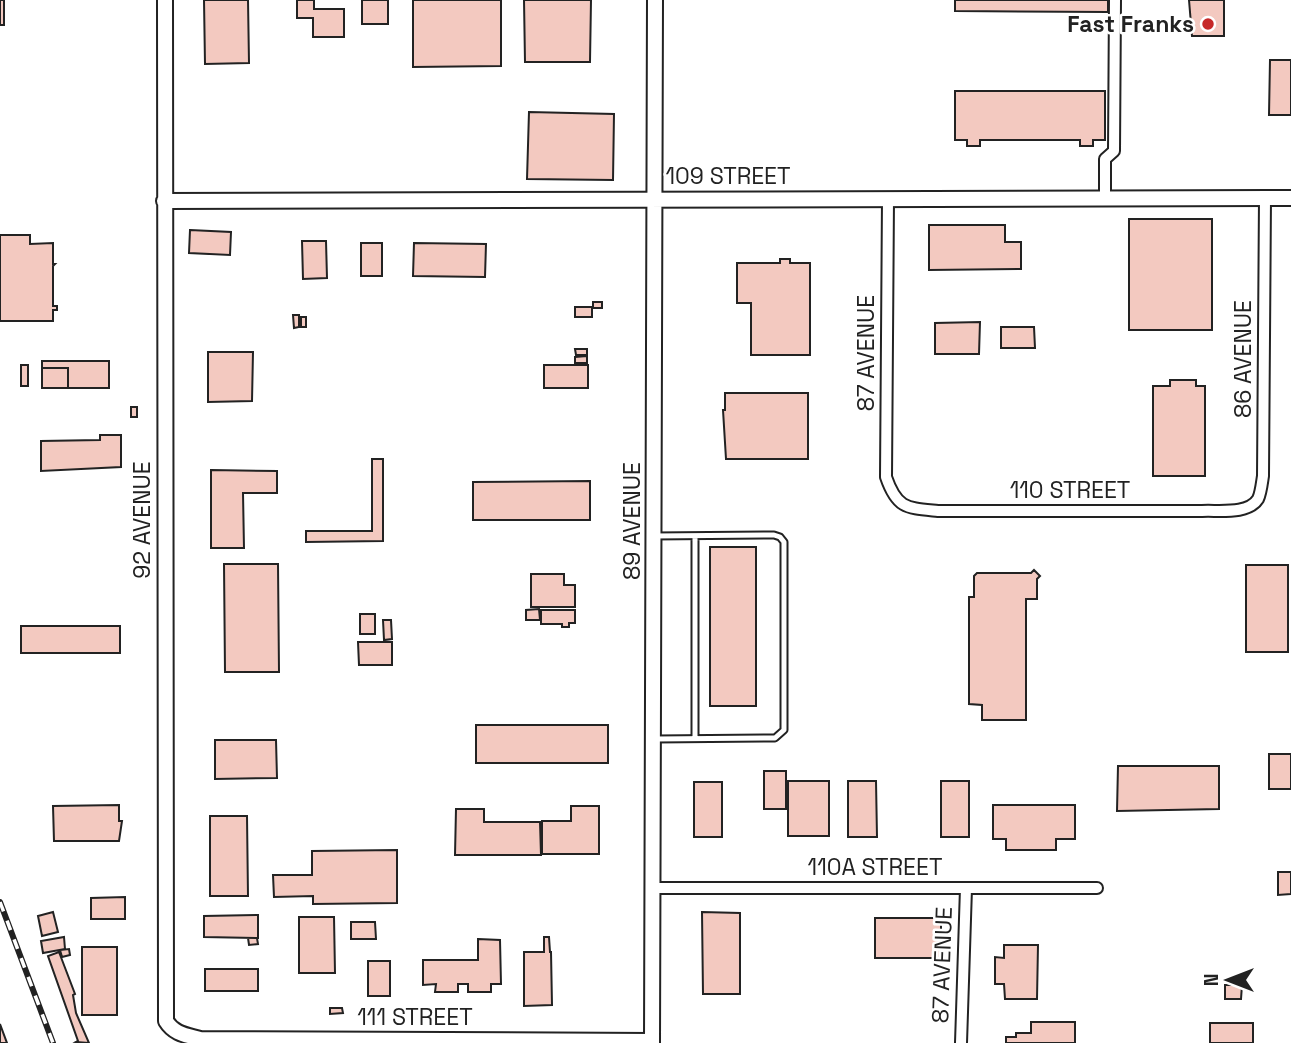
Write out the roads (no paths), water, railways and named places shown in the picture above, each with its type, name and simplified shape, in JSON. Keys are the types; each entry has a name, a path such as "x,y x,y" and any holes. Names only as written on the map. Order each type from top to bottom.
{"street":[{"name":"92 AVENUE","path":"165,0 165,1011 166,1021 178,1034"},
{"name":"89 AVENUE","path":"652,1042 655,0"},
{"path":"1105,198 1105,159 1114,151 1115,0"},
{"name":"86 AVENUE","path":"1241,509 1250,506 1258,498 1264,476 1265,198"},
{"name":"109 STREET","path":"164,201 1291,198"},
{"name":"87 AVENUE","path":"888,199 887,477 893,496 900,503"},
{"name":"110 STREET","path":"900,503 910,508 938,511 1241,509"},
{"name":"110A STREET","path":"653,888 1097,888"},
{"name":"87 AVENUE","path":"961,1043 966,888"},
{"name":"111 STREET","path":"178,1034 200,1038 652,1042"}],"lane":[{"path":"654,536 780,537 783,542 784,730 775,738 654,738"},
{"path":"695,536 695,738"}],"railway":[{"path":"0,902 53,1043"}],"place":[{"name":"Fast Franks","path":"1208,24"}]}
